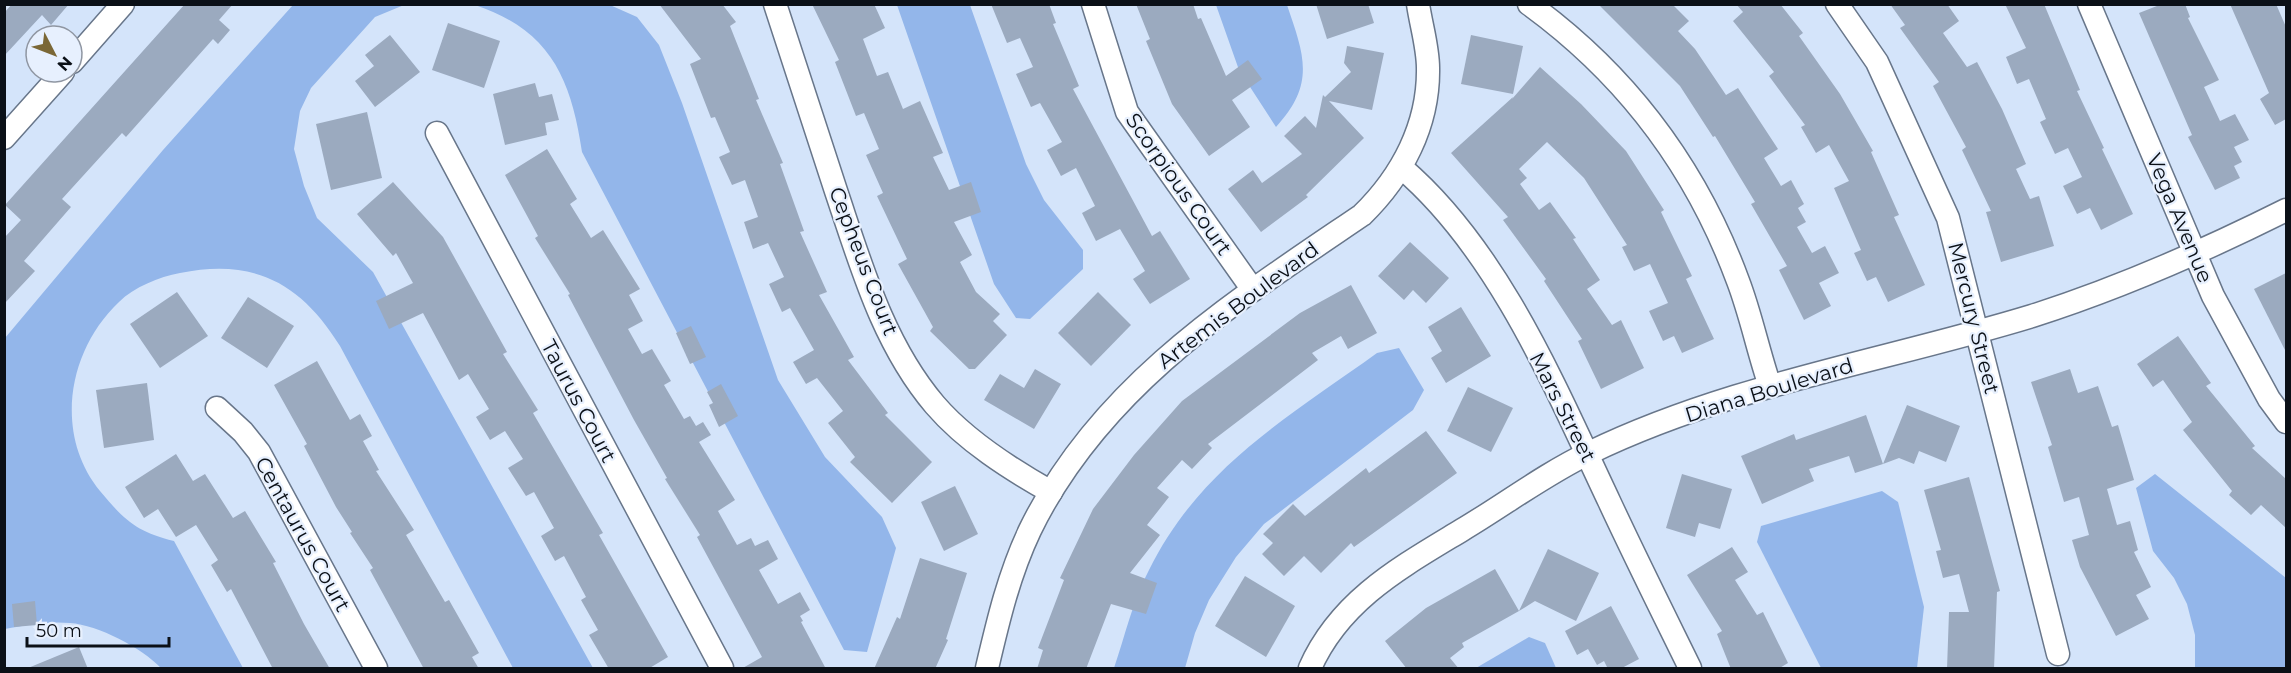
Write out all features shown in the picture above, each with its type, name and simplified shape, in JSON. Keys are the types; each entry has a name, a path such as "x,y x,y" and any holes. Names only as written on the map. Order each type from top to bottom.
{"street":[{"path":"84,48 123,4"},
{"name":"Cepheus Court","path":"775,4 863,273 882,320 908,366 934,404 953,423 1023,476 1051,492"},
{"name":"Scorpious Court","path":"1093,4 1128,112 1253,290"},
{"name":"Artemis Boulevard","path":"987,669 1013,570 1030,530 1051,492 1083,444 1131,388 1178,346 1253,290 1362,215 1383,195 1402,168 1422,119 1427,97 1428,66 1418,4"},
{"path":"1529,4 1563,29 1610,74 1652,120 1687,172 1732,266 1770,386"},
{"name":"Mercury Street","path":"1837,4 1877,62 1948,218 2058,654"},
{"name":"Vega Avenue","path":"2089,4 2194,256 2269,399 2286,422"},
{"path":"4,138 52,84"},
{"name":"Taurus Court","path":"437,133 722,669"},
{"name":"Mars Street","path":"1402,168 1439,201 1501,288 1587,454 1690,669"},
{"name":"Diana Boulevard","path":"1310,669 1321,645 1339,620 1361,597 1394,572 1587,454 1645,429 1770,386 1978,332 2097,294 2194,256 2286,210"},
{"name":"Centaurus Court","path":"217,408 243,432 259,452 376,669"}],"water":[{"path":"293,5 404,5 375,17 311,88 300,111 294,149 304,186 317,218 373,272 593,668 513,668 340,346 325,324 292,291 273,280 231,269 207,269 164,277 139,287 119,302 101,322 88,344 78,369 73,394 72,420 76,445 85,469 100,491 132,524 150,534 174,541 243,668 161,668 143,653 119,639 81,625 45,623 5,629 5,338 163,150"},
{"path":"475,5 610,5 637,17 659,45 682,103 778,380 825,457 882,517 896,548 867,652 844,650 582,152 571,101 552,60 539,43 522,28 501,15"},
{"path":"897,5 970,5 1026,164 1044,200 1083,250 1083,269 1030,319 1016,318 994,284"},
{"path":"1216,5 1287,5 1302,54 1302,83 1289,111 1276,127 1239,70"},
{"path":"1399,348 1424,390 1413,410 1264,524 1236,557 1209,600 1195,633 1185,668 1114,668 1143,582 1170,534 1193,502 1248,447 1279,423 1377,353"},
{"path":"2155,474 2286,578 2286,668 2195,668 2195,635 2187,604 2174,578 2153,551 2136,488"},
{"path":"1882,491 1898,502 1924,607 1917,668 1821,668 1757,542 1761,526"},
{"path":"1529,637 1545,643 1556,668 1476,668"}],"building":[{"path":"12,4 69,4 52,24 42,15 34,24 24,24 24,34 4,56 4,13"},
{"path":"185,4 233,4 219,20 230,30 218,44 213,39 126,137 122,133 62,199 71,207 24,261 35,271 4,304 4,238 21,220 5,205"},
{"path":"659,4 722,4 736,22 730,26 759,99 756,100 783,163 780,164 804,231 800,232 827,292 819,295 854,357 848,360 888,413 885,415 932,462 892,503 850,462 855,457 828,423 843,411 817,378 806,384 793,362 814,350 790,308 782,312 769,284 784,277 768,243 753,249 744,222 758,217 745,180 732,185 719,157 730,152 715,117 711,118 690,64 701,59"},
{"path":"812,4 874,4 885,28 863,39 877,76 888,72 903,109 920,101 943,153 933,157 949,190 971,182 981,212 954,222 972,255 960,262 976,292 1000,314 993,321 1007,335 975,369 969,369 930,331 933,327 898,264 907,259 877,196 883,193 866,155 879,149 864,113 856,116 835,62 839,60"},
{"path":"991,4 1049,4 1056,23 1053,24 1079,86 1073,89 1152,236 1160,231 1190,279 1150,304 1133,279 1145,271 1120,229 1096,241 1082,213 1095,206 1076,168 1061,176 1047,150 1062,142 1040,103 1031,107 1016,74 1033,67 1020,38 1007,43"},
{"path":"1136,4 1193,4 1226,76 1248,60 1262,79 1232,100 1250,127 1209,156 1172,104 1146,41 1150,39"},
{"path":"1316,4 1368,4 1374,23 1327,39"},
{"path":"1598,4 1672,4 1689,21 1678,31 1695,49 1726,95 1738,88 1778,149 1764,158 1781,186 1791,180 1804,204 1798,208 1806,222 1797,227 1812,253 1825,246 1839,273 1819,283 1831,306 1804,320 1779,270 1787,266 1751,204 1755,202 1715,136 1713,137 1680,86"},
{"path":"1736,4 1780,4 1803,33 1799,36 1840,94 1873,151 1871,152 1899,215 1894,217 1925,285 1888,302 1876,277 1867,281 1854,253 1861,250 1834,188 1849,181 1829,145 1816,153 1801,127 1805,125 1769,76 1774,72 1733,21 1743,12"},
{"path":"1890,4 1947,4 1959,21 1943,33 1967,67 1977,62 2002,109 2026,164 2016,169 2030,199 2039,196 2054,246 2001,262 1986,212 1991,211 1962,150 1966,147 1933,86 1939,82 1900,28 1905,25"},
{"path":"2005,4 2044,4 2080,90 2077,91 2133,214 2101,230 2090,208 2077,214 2063,186 2082,177 2068,148 2055,154 2040,122 2046,119 2029,79 2017,84 2006,57 2026,48"},
{"path":"2162,4 2185,4 2190,17 2188,18 2219,80 2204,87 2220,121 2235,114 2249,140 2234,147 2242,162 2234,166 2240,178 2215,190 2188,137 2192,135 2139,13"},
{"path":"2230,4 2276,4 2286,27 2286,119 2275,125 2260,99 2269,93"},
{"path":"448,23 500,41 484,88 432,70"},
{"path":"390,35 420,72 375,107 355,81 374,66 365,55"},
{"path":"1471,35 1523,46 1513,94 1461,84"},
{"path":"1347,46 1384,53 1372,110 1329,101 1364,138 1306,195 1308,197 1261,232 1228,189 1253,170 1262,183 1302,154 1284,136 1305,116 1316,128 1323,95 1325,97 1351,72 1344,63"},
{"path":"1540,67 1581,104 1626,151 1664,210 1661,212 1692,276 1686,279 1714,339 1682,353 1674,336 1663,341 1649,311 1668,303 1650,264 1634,271 1622,247 1627,245 1584,178 1547,142 1519,169 1527,178 1520,184 1539,210 1550,202 1576,238 1573,239 1600,280 1587,289 1612,325 1621,320 1644,368 1601,389 1578,341 1582,339 1544,281 1546,279 1503,220 1508,217 1451,153 1513,97 1512,99"},
{"path":"535,83 539,97 552,94 559,120 545,123 547,135 505,145 493,94"},
{"path":"367,112 382,178 331,190 316,124"},
{"path":"547,149 577,199 570,204 591,238 603,230 640,289 629,295 643,321 628,329 642,354 652,349 671,381 664,385 684,419 690,416 696,426 703,422 711,435 699,442 735,500 718,511 737,545 751,538 755,546 768,540 778,559 759,570 778,604 800,592 810,610 800,616 803,621 801,622 826,669 741,669 762,657 697,537 700,535 665,479 667,478 568,295 570,294 535,238 538,236 505,175"},
{"path":"393,182 443,237 507,352 503,354 538,410 533,413 603,533 599,535 668,657 648,669 609,669 589,635 598,630 581,600 586,597 564,556 555,561 541,536 554,528 534,492 526,496 508,468 523,459 505,431 490,440 476,417 489,409 468,374 459,380 423,313 389,329 376,301 413,283 396,253 393,256 357,214"},
{"path":"1410,242 1449,278 1426,303 1413,290 1404,300 1378,276"},
{"path":"2286,273 2286,352 2254,289"},
{"path":"1351,285 1377,333 1348,349 1341,336 1312,353 1318,360 1208,444 1212,448 1192,469 1182,460 1157,488 1169,497 1147,525 1160,535 1130,573 1157,583 1146,614 1111,604 1086,669 1037,669 1043,650 1038,648 1064,580 1060,578 1093,509 1134,455 1182,401 1300,313"},
{"path":"177,292 208,336 160,368 130,324"},
{"path":"1098,292 1131,325 1091,366 1058,333"},
{"path":"248,297 294,326 267,368 221,338"},
{"path":"1461,307 1491,356 1446,383 1431,358 1442,351 1428,327"},
{"path":"691,326 706,357 690,364 676,333"},
{"path":"2178,336 2211,383 2206,386 2255,446 2252,448 2286,479 2286,528 2261,505 2251,515 2229,495 2232,491 2183,430 2192,422 2163,380 2153,387 2137,364"},
{"path":"317,361 350,420 360,414 372,436 363,441 379,470 376,471 414,530 406,535 445,602 449,600 479,653 472,657 479,669 424,669 370,570 373,568 336,507 304,446 307,444 274,385"},
{"path":"1035,369 1061,384 1034,429 984,400 1000,374 1024,388"},
{"path":"2070,369 2078,393 2098,386 2112,427 2118,425 2134,480 2107,489 2117,525 2130,521 2138,550 2134,552 2151,587 2136,595 2149,619 2116,636 2080,567 2072,540 2089,535 2079,497 2064,502 2048,447 2052,445 2031,382"},
{"path":"147,383 154,440 104,448 96,390"},
{"path":"721,384 738,416 719,427 709,405 713,403 707,392"},
{"path":"1468,387 1513,408 1491,452 1447,431"},
{"path":"1907,405 1960,426 1946,462 1919,451 1914,464 1899,458 1883,464"},
{"path":"1866,415 1883,464 1855,473 1849,456 1809,469 1814,481 1762,504 1741,456 1794,434 1796,440"},
{"path":"1426,431 1457,473 1354,547 1351,543 1321,573 1304,556 1284,576 1262,554 1273,543 1263,534 1293,504 1305,516 1366,468 1369,473"},
{"path":"176,454 193,481 205,474 233,518 245,511 276,562 273,563 330,669 273,669 231,589 227,592 211,565 218,560 196,525 176,537 158,509 144,518 125,487"},
{"path":"1682,474 1732,489 1720,529 1699,523 1695,537 1666,528"},
{"path":"1969,477 2000,591 1997,592 1994,669 1947,669 1949,612 1969,612 1959,574 1943,578 1936,551 1941,550 1924,490"},
{"path":"955,486 978,534 944,551 921,502"},
{"path":"1732,547 1748,572 1735,580 1757,615 1763,612 1788,663 1778,669 1731,669 1717,634 1722,631 1687,575"},
{"path":"1548,549 1599,573 1576,621 1535,601 1519,611"},
{"path":"920,558 967,573 946,639 948,640 935,669 874,669 897,617 900,619"},
{"path":"1495,569 1519,611 1462,643 1464,647 1450,658 1459,669 1407,669 1385,641 1426,608"},
{"path":"1245,576 1295,606 1266,657 1215,626"},
{"path":"35,601 37,625 14,627 12,604"},
{"path":"1611,606 1639,659 1620,669 1608,669 1604,661 1597,665 1588,649 1577,655 1565,631"},
{"path":"79,647 88,669 28,669 28,668"}]}
